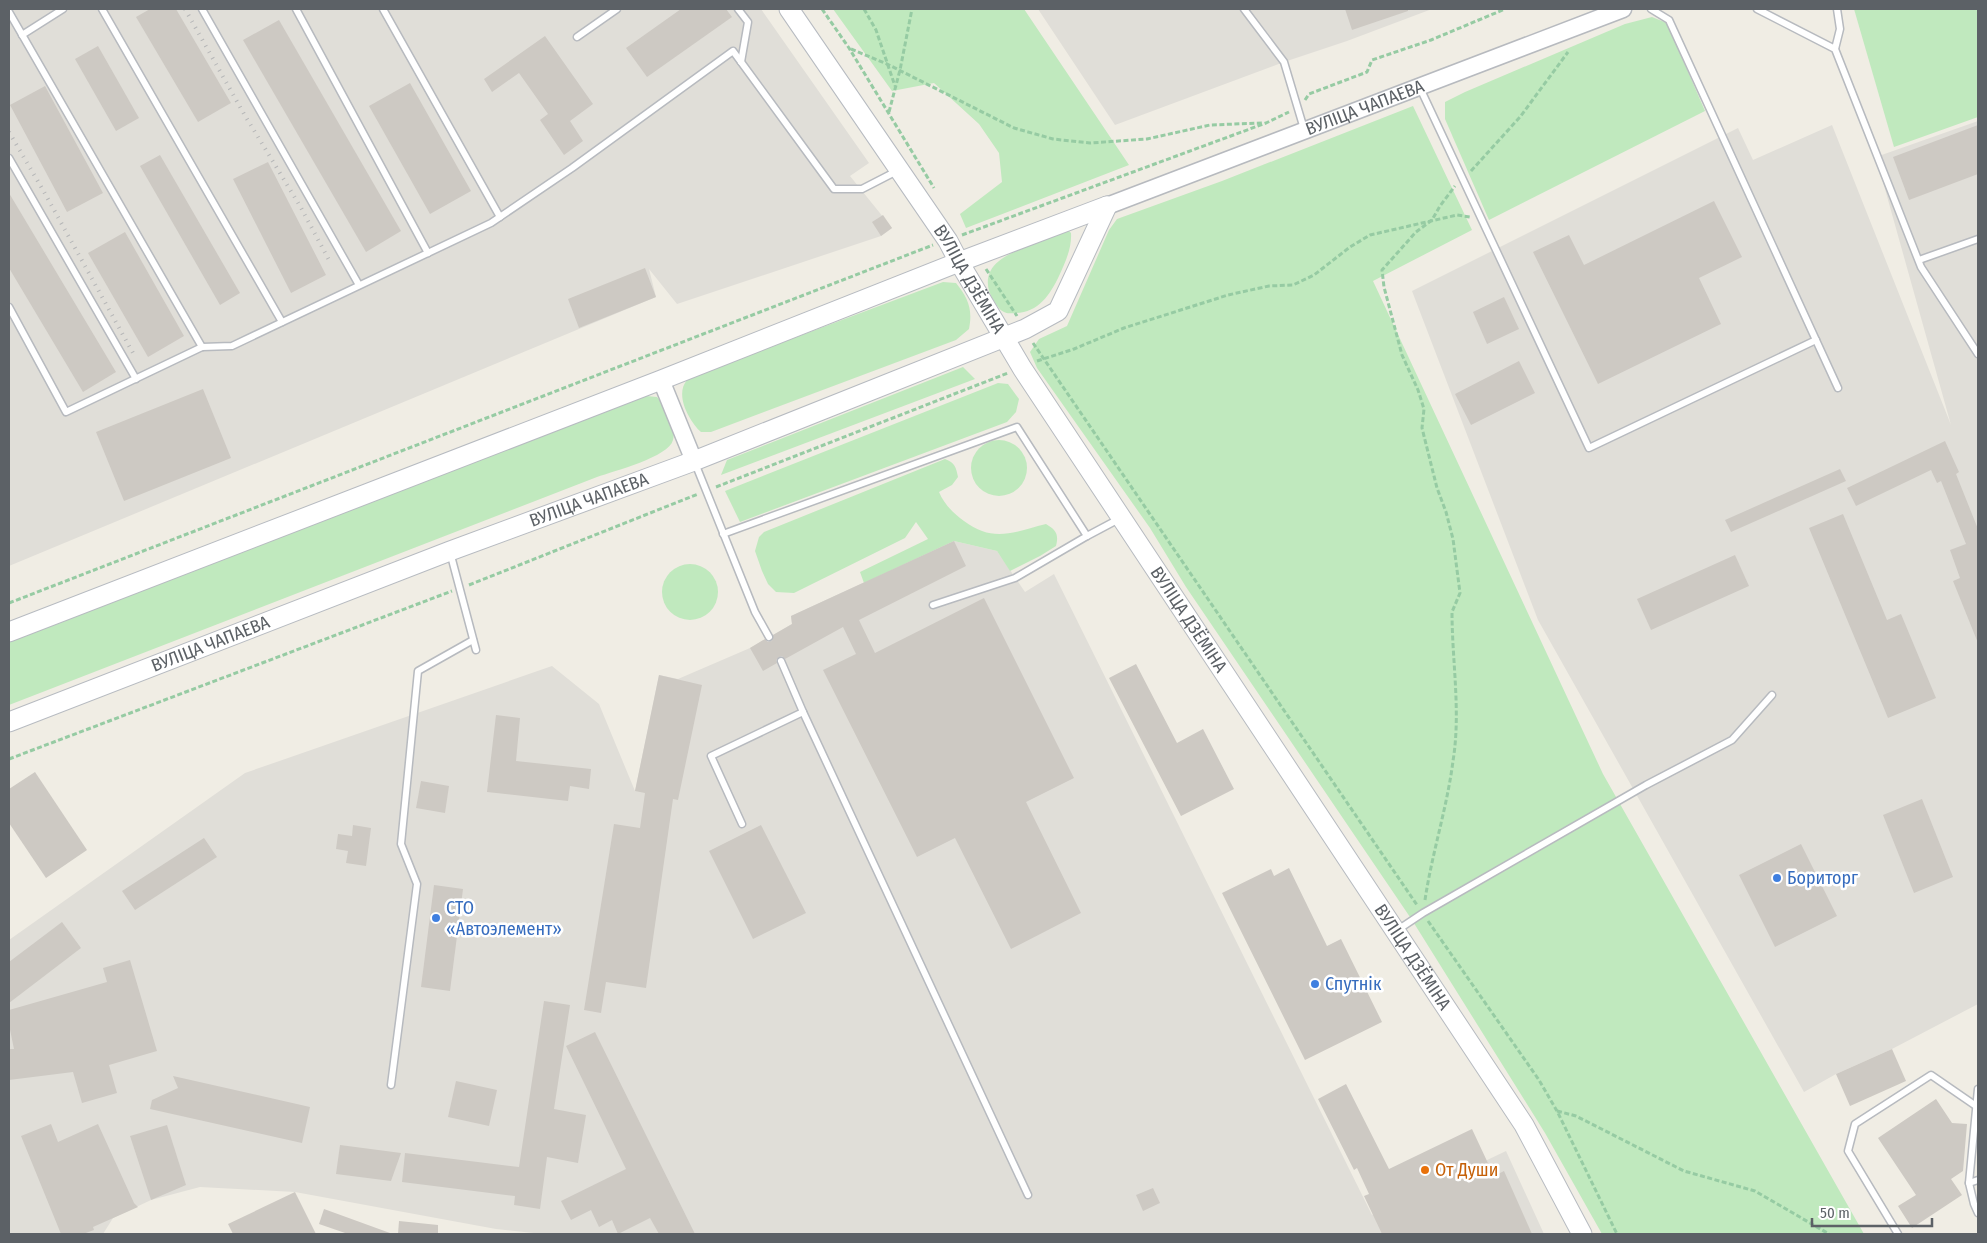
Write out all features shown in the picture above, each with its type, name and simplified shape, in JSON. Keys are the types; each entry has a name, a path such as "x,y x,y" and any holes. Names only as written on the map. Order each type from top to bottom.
{"main road":[{"name":"ВУЛІЦА ДЗЁМІНА","path":"789,9 900,169 956,234 959,262 1022,368 1524,1125 1582,1234"},
{"name":"ВУЛІЦА ЧАПАЕВА","path":"9,632 1107,206"},
{"name":"ВУЛІЦА ЧАПАЕВА","path":"9,722 450,550 694,462 1025,329 1058,311 1107,206"}],"street":[{"name":"ВУЛІЦА ЧАПАЕВА","path":"1107,206 1623,9"},
{"path":"661,380 694,462"}],"lane":[{"path":"22,35 63,9"},
{"path":"102,9 282,322"},
{"path":"202,9 359,286"},
{"path":"296,9 428,253"},
{"path":"383,9 500,217"},
{"path":"577,37 617,9"},
{"path":"738,9 748,22 741,62"},
{"path":"1244,9 1284,62 1305,130"},
{"path":"1652,9 1669,20 1838,388"},
{"path":"1757,9 1835,49"},
{"path":"1837,9 1840,29 1835,49 1919,260 1978,354"},
{"path":"9,12 202,347"},
{"path":"9,307 66,412 202,347 232,346 500,217 572,168 733,51 834,188 862,190 900,169"},
{"path":"1419,86 1589,448 1816,340"},
{"path":"9,158 136,379"},
{"path":"1919,260 1978,239"},
{"path":"723,534 1017,427 1087,536"},
{"path":"694,462 755,612 769,637"},
{"path":"933,605 1014,578 1122,518"},
{"path":"450,550 476,650"},
{"path":"391,1085 417,884 401,844 418,671 474,640"},
{"path":"781,661 1028,1195"},
{"path":"1395,931 1423,913 1646,786 1732,740 1772,695"},
{"path":"742,824 711,756 803,712"},
{"path":"1898,1234 1848,1151 1855,1124 1931,1075 1976,1106"},
{"path":"1978,1089 1969,1183 1978,1213"},
{"path":"1969,1183 1978,1180"}],"path":[{"path":"822,9 849,48 938,194"},
{"path":"864,9 876,30 895,87"},
{"path":"888,113 900,70 912,9"},
{"path":"9,603 929,247 956,234 1266,123 1298,108 1309,94 1367,72 1372,60 1431,40 1505,9"},
{"path":"849,48 900,70 1014,128 1053,139 1090,143 1138,140 1210,125 1266,123"},
{"path":"1423,913 1429,870 1453,761 1455,730 1452,612 1460,593 1453,539 1437,488 1422,428 1424,410 1418,390 1402,355 1384,288 1382,270 1416,232 1432,220 1440,206 1462,179 1482,160 1520,117 1568,52"},
{"path":"9,759 460,588 1022,368 1043,358 1074,349 1124,328 1228,295 1269,286 1293,284 1314,275 1350,247 1370,235 1457,215 1476,218"},
{"path":"956,234 978,256 1043,358 1539,1080 1617,1234"},
{"path":"1556,1111 1576,1116 1684,1171 1755,1191 1829,1234"}],"shaded area":[{"path":"9,9 761,9 869,163 850,176 892,228 881,236 677,304 649,269 656,297 9,566"},
{"path":"1038,9 1432,9 1115,125"},
{"path":"1978,121 1978,1004 1892,1049 1836,1074 1804,1092 1538,620 1412,291 1738,128 1753,160 1832,125 1951,425 1876,157"},
{"path":"954,541 997,551 1025,592 1054,574 1372,1215 1506,1151 1544,1234 543,1234 496,1229 295,1192 200,1187 151,1200 113,1218 103,1234 9,1234 9,940 245,773 552,666 599,704 635,791 659,675 678,679 750,648 792,624 791,616"}],"green space":[{"path":"833,9 1024,9 1129,165 966,228 960,214 1002,182 999,153 979,124 934,83 892,91"},
{"path":"1854,9 1978,9 1978,117 1894,147"},
{"path":"1652,17 1667,23 1705,111 1489,220 1445,119 1445,102 1625,24"},
{"path":"1413,106 1472,230 1373,281 1603,774 1864,1234 1602,1234 1545,1133 1412,920 1186,587 1150,528 1037,368 1030,352 1039,339 1067,326 1109,230 1117,219 1222,181"},
{"path":"1069,231 1071,239 1068,255 1052,290 1042,302 1023,312 1005,313 1001,310 991,296 988,285 989,275 994,265 1013,252"},
{"path":"943,282 956,283 964,294 970,310 969,329 956,340 711,432 701,432 688,415 683,400 683,386 687,380 698,374"},
{"path":"963,367 975,379 721,475 727,460"},
{"path":"998,383 1008,384 1019,399 1016,412 1007,422 740,522 725,491"},
{"path":"646,396 657,397 662,402 668,414 673,432 673,440 669,446 652,458 597,477 9,705 9,642"},
{"path":"994,440 1004,440 1019,448 1025,457 1027,468 1025,479 1019,488 1004,496 994,496 983,491 976,484 971,473 971,463 976,452 983,445"},
{"path":"945,459 954,466 958,477 952,485 939,492 946,504 960,518 975,528 994,534 1004,534 1046,524 1056,533 1056,546 1010,571 997,551 954,541 864,583 860,572 928,539 916,522 905,538 794,593 776,592 768,584 755,551 759,537 764,532"},
{"path":"685,564 695,564 710,572 716,581 718,592 716,603 710,612 695,620 685,620 674,615 667,608 662,597 662,587 667,576 674,569"}],"building":[{"path":"150,9 176,9 231,103 198,122 136,17"},
{"path":"681,9 726,9 732,17 647,77 626,48"},
{"path":"1345,9 1408,9 1408,11 1352,30"},
{"path":"279,20 401,231 366,252 243,40"},
{"path":"545,36 593,104 570,121 583,141 564,155 540,120 548,114 519,73 492,92 484,79"},
{"path":"98,46 139,118 116,131 75,59"},
{"path":"410,83 471,191 430,214 369,106"},
{"path":"45,86 103,193 67,212 10,105"},
{"path":"1978,125 1978,174 1909,200 1893,157"},
{"path":"160,155 240,293 220,305 140,166"},
{"path":"268,162 326,275 291,293 233,179"},
{"path":"9,193 116,372 83,392 9,268"},
{"path":"1714,201 1742,257 1699,278 1721,324 1598,384 1533,252 1569,235 1584,265"},
{"path":"883,215 892,228 881,236 872,222"},
{"path":"125,232 184,336 148,357 88,253"},
{"path":"645,268 656,297 579,328 568,299"},
{"path":"1504,297 1519,329 1487,344 1473,312"},
{"path":"1519,361 1535,393 1471,425 1455,394"},
{"path":"203,389 231,458 124,501 96,432"},
{"path":"1945,441 1959,472 1956,474 1978,529 1978,643 1953,581 1960,578 1950,550 1966,544 1941,481 1937,483 1931,470 1856,506 1847,488"},
{"path":"1840,469 1846,481 1731,532 1725,520"},
{"path":"1843,514 1887,620 1901,614 1936,698 1888,718 1809,528"},
{"path":"954,541 966,566 859,620 875,653 984,598 1074,778 1026,802 1081,913 1011,949 955,838 917,857 823,670 856,654 843,627 785,659 782,656 779,657 776,660 777,663 763,671 750,648 765,639 768,642 772,641 773,635 792,624 791,616"},
{"path":"1735,555 1749,586 1651,630 1637,599"},
{"path":"1136,664 1177,743 1203,729 1234,789 1181,816 1109,678"},
{"path":"659,675 702,685 678,800 673,799 646,988 606,982 601,1013 584,1010 614,824 640,828 645,793 635,791"},
{"path":"496,715 520,718 516,761 591,769 589,789 570,786 568,801 487,792"},
{"path":"35,772 87,850 46,878 9,823 9,789"},
{"path":"421,781 449,786 445,813 416,808"},
{"path":"1922,799 1953,877 1914,893 1883,815"},
{"path":"353,825 371,828 366,866 346,863 348,851 336,849 338,834 352,836"},
{"path":"761,825 806,913 753,939 709,851"},
{"path":"204,838 217,857 135,910 122,891"},
{"path":"1801,844 1837,916 1775,947 1739,875"},
{"name":"Спутнік","path":"1289,868 1327,946 1341,939 1382,1022 1305,1060 1222,893 1271,869 1274,876"},
{"path":"434,885 463,889 450,991 421,987"},
{"path":"62,922 81,948 9,1003 9,962"},
{"path":"130,960 157,1051 109,1065 117,1093 82,1103 73,1072 9,1080 9,1049 14,1049 9,1025 9,1010 107,982 103,968"},
{"path":"544,1001 570,1005 554,1109 586,1115 578,1163 547,1157 540,1209 514,1205 515,1196 402,1182 405,1153 519,1167"},
{"path":"595,1032 695,1234 659,1234 650,1218 618,1234 612,1220 599,1227 591,1210 571,1220 561,1201 626,1169 566,1046"},
{"path":"1892,1049 1906,1081 1850,1106 1836,1074"},
{"path":"173,1076 310,1107 302,1143 150,1109 152,1100 178,1088"},
{"path":"456,1081 497,1090 489,1126 448,1117"},
{"path":"1346,1084 1389,1169 1472,1129 1494,1176 1504,1171 1532,1234 1382,1234 1364,1196 1369,1194 1357,1168 1354,1170 1318,1099"},
{"path":"1936,1099 1952,1123 1967,1124 1963,1171 1951,1179 1962,1195 1912,1228 1898,1206 1916,1195 1878,1138"},
{"path":"51,1124 58,1142 98,1124 134,1203 138,1207 93,1227 94,1230 83,1234 61,1234 21,1136"},
{"path":"167,1125 186,1185 151,1200 130,1136"},
{"path":"340,1145 401,1153 391,1181 336,1174"},
{"path":"1153,1188 1160,1203 1143,1211 1136,1195"},
{"path":"295,1192 316,1234 233,1234 228,1224"},
{"path":"324,1209 390,1233 348,1234 319,1224"},
{"path":"399,1221 438,1225 438,1234 398,1234"}],"railway":[{"path":"185,9 244,114 300,206 329,260"},
{"path":"9,132 133,353"}],"place":[{"name":"Бориторг","path":"1777,878"},
{"name":"СТО «Автоэлемент»","path":"436,918"},
{"name":"Спутнік","path":"1315,984"},
{"name":"От Души","path":"1425,1170"}]}
